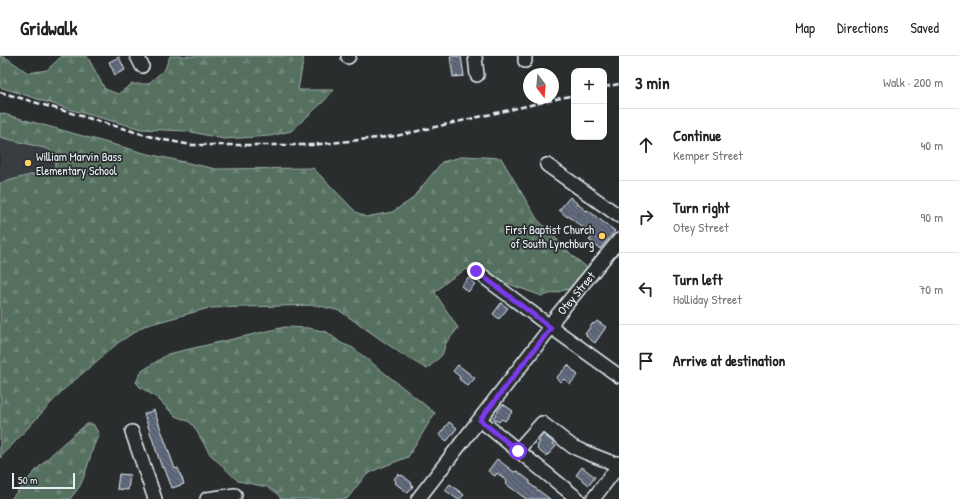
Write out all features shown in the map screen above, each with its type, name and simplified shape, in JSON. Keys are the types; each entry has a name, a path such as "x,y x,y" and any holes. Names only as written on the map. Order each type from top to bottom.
{"street":[{"path":"475,56 477,75"},
{"path":"547,165 619,216"},
{"name":"Otey Street","path":"418,499 551,328 555,318 619,240"},
{"path":"476,271 551,328 619,376"},
{"path":"480,420 578,499"},
{"path":"518,451 542,423 574,447 587,454 619,464 593,499"},
{"path":"132,432 153,494 143,499"},
{"path":"207,499 235,495"}],"shaded area":[{"name":"William Marvin Bass Elementary School","path":"0,137 48,149 58,157 53,169 0,183"}],"green space":[{"path":"0,56 8,59 28,73 47,70 62,56 87,56 105,89 118,94 132,84 148,84 165,69 170,56 304,56 298,90 334,90 291,131 270,136 224,139 187,131 141,129 72,110 0,87"},
{"path":"0,113 144,153 216,169 313,168 356,212 366,217 392,212 411,200 442,162 465,156 501,158 537,219 574,257 589,269 569,289 542,296 467,269 458,274 446,282 435,293 458,328 446,343 442,355 427,369 403,355 340,311 316,305 209,308 144,326 119,342 62,391 0,458 0,183 53,169 58,158 48,149 0,137"},
{"path":"285,327 309,328 327,332 341,343 353,348 435,413 408,457 377,469 365,476 347,499 281,499 277,493 267,487 238,481 210,454 193,425 188,421 175,416 157,398 140,387 136,382 142,371 168,354"},
{"path":"87,424 93,424 99,434 80,486 70,499 11,499 47,459"}],"building":[{"path":"450,56 461,56 464,76 453,77"},
{"path":"119,57 125,70 115,75 109,62"},
{"path":"570,197 586,211 589,211 615,231 600,249 589,240 593,236 559,210"},
{"path":"468,278 475,284 468,292 461,286"},
{"path":"501,303 508,308 499,319 493,314"},
{"path":"597,321 606,327 595,343 585,334 593,323 594,324"},
{"path":"458,365 475,378 468,386 459,379 460,377 453,371"},
{"path":"568,365 578,375 570,384 564,379 561,382 556,378"},
{"path":"503,404 513,411 505,421 502,419 499,422 493,418"},
{"path":"154,410 175,469 178,468 184,484 172,488 164,467 162,468 144,414"},
{"path":"449,422 457,428 447,441 439,435"},
{"path":"543,434 556,446 546,456 537,449 540,442 538,441"},
{"path":"497,459 514,472 517,471 530,481 530,484 550,499 526,499 506,484 507,481 497,473 495,476 488,471"},
{"path":"582,467 595,477 589,485 576,475"},
{"path":"119,474 130,475 128,490 117,489"},
{"path":"398,474 401,476 402,475 412,483 411,484 413,486 408,493 395,483 396,481 394,479"},
{"path":"450,484 464,495 460,499 457,499 445,490"}],"railway":[{"path":"607,86 619,84"},
{"path":"0,92 159,139 192,145 312,145 396,136 571,96"}],"place":[{"name":"William Marvin Bass Elementary School","path":"28,163"},
{"name":"First Baptist Church of South Lynchburg","path":"602,236"}],"route":[{"path":"476,271 551,328 480,420 518,451"}]}
